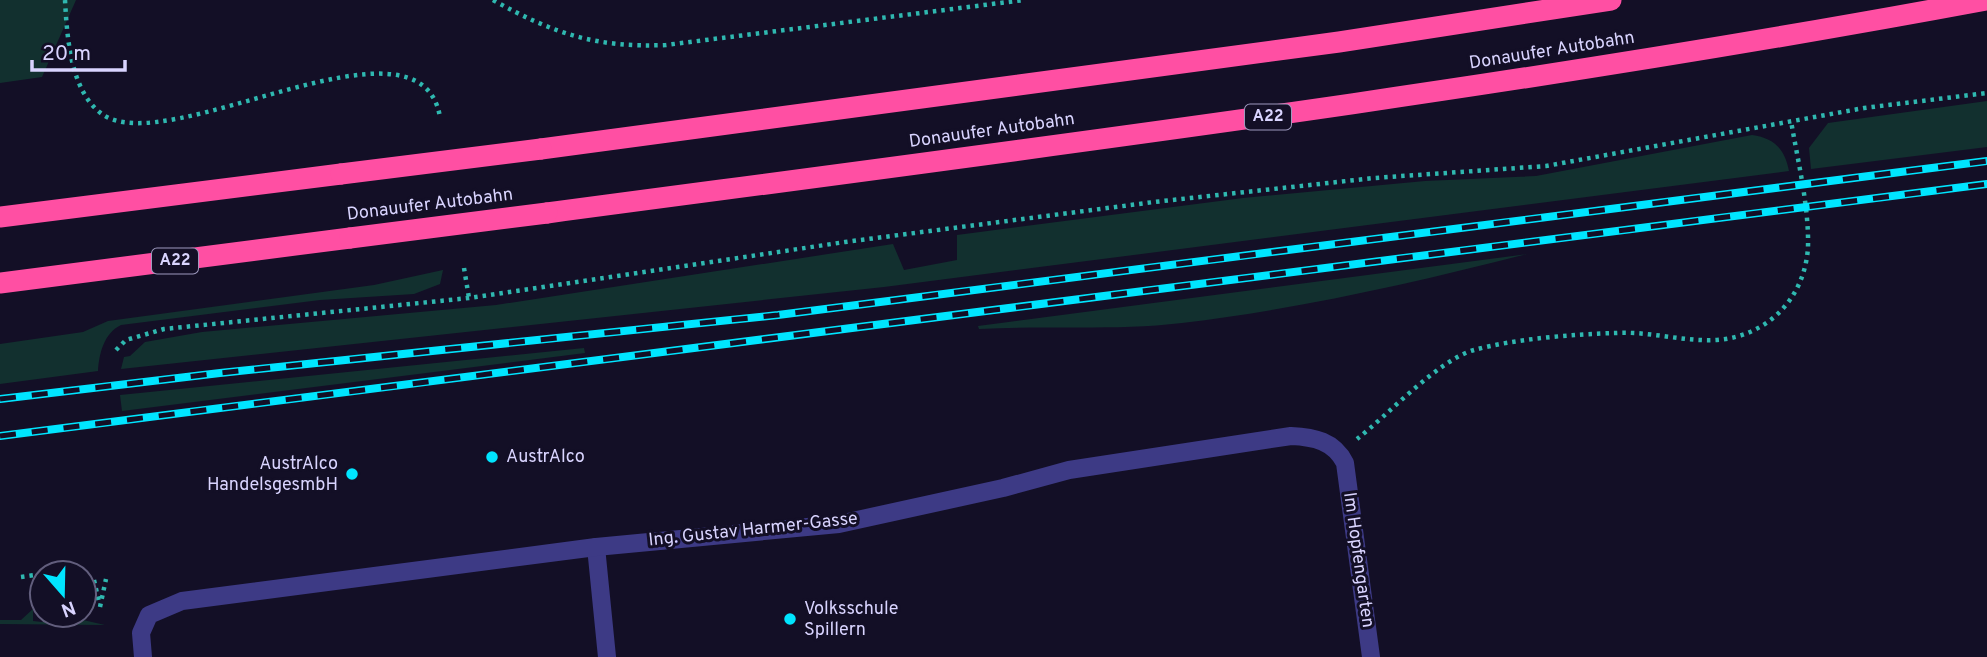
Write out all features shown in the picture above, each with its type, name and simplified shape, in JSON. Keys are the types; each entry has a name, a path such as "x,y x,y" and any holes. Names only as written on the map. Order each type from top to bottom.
{"highway":[{"path":"0,217 541,149 1325,44 1611,0"},
{"name":"Donauufer Autobahn","path":"0,283 547,214 1346,107 1763,41 1986,0"}],"street":[{"name":"Ing. Gustav Harmer-Gasse","path":"144,657 141,634 149,615 182,601 596,547 839,524 1003,488 1069,470 1291,436 1311,437 1329,444 1343,458"},
{"name":"Im Hopfengarten","path":"1343,458 1371,657"},
{"path":"596,547 607,657"}],"path":[{"path":"65,0 67,26 83,92 102,114 120,122 156,120 362,68"},
{"path":"493,0 551,30 587,41 626,47 666,45 1024,0"},
{"path":"383,66 402,70"},
{"path":"412,73 426,82 437,99 440,117"},
{"path":"116,350 126,340 164,329 469,299 1039,216 1374,178 1546,166 1791,121 1987,93"},
{"path":"1343,458 1440,368 1473,350 1618,332 1716,340 1739,336 1763,326 1783,312 1805,270 1808,247 1791,121"},
{"path":"464,268 469,299"},
{"path":"21,577 28,576"},
{"path":"98,598 100,607 106,579"}],"green space":[{"path":"0,0 76,0 42,77 0,83"},
{"path":"1987,101 1987,147 1811,169 1809,148 1828,123"},
{"path":"1752,135 1777,146 1785,157 1789,171 884,287 121,369 124,357 130,356 145,342 202,332 496,305 893,244 904,270 957,260 957,235 1243,198 1425,181 1536,176"},
{"path":"1527,254 1356,294 1182,323 979,329 978,326"},
{"path":"443,270 440,284 414,294 320,300 121,325 110,333 101,351 98,371 0,384 0,344 83,332 108,321 374,285"},
{"path":"584,348 585,353 122,411 120,395"},
{"path":"28,614 28,624 0,624 0,620 21,620"}],"railway":[{"path":"0,399 220,373 778,315 1987,161"},
{"path":"0,436 1987,184"}],"place":[{"name":"AustrAlco","path":"492,457"},
{"name":"AustrAlco HandelsgesmbH","path":"352,474"},
{"name":"Volksschule Spillern","path":"790,619"}]}
